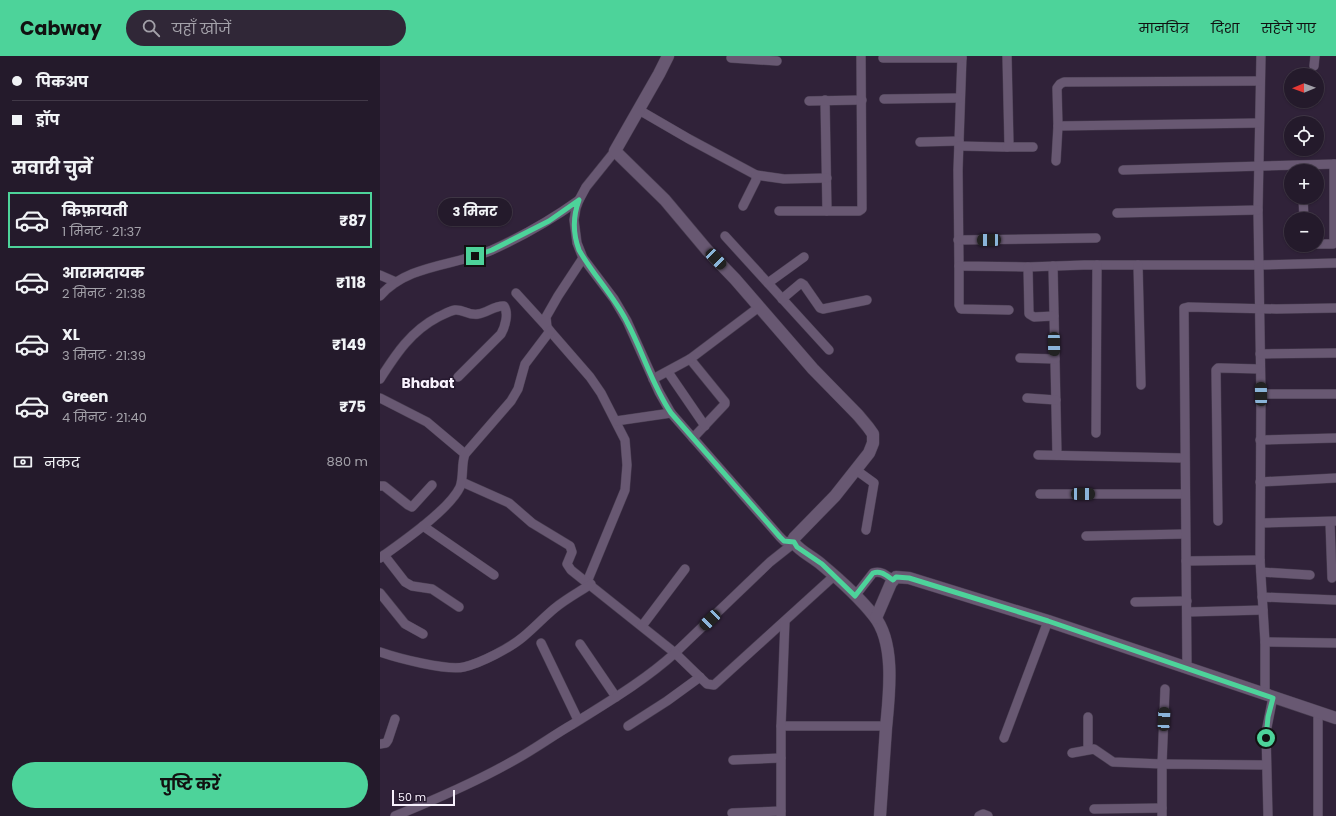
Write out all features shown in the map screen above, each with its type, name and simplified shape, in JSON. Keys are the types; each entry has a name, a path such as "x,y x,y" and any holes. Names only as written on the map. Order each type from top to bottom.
{"street":[{"path":"668,56 615,151 586,187 579,200 574,220 576,244 583,258 621,310 664,403 671,413 780,537 784,541 794,542 834,576 876,618 885,639 888,656 889,694 880,816"},
{"path":"779,211 859,211 862,209 861,56"},
{"path":"1007,147 1009,145 1008,56"},
{"path":"1260,56 1258,210 1261,394 1260,560 1269,696 1269,711 1266,732 1268,816"},
{"path":"1314,66 1315,56"},
{"path":"883,58 962,57 959,143 959,305 961,309 1009,310"},
{"path":"731,58 757,58 778,61"},
{"path":"1056,161 1058,126 1057,88 1064,82 1260,81"},
{"path":"884,99 960,98"},
{"path":"825,100 827,211"},
{"path":"809,101 862,100"},
{"path":"639,110 756,175 784,179 827,178"},
{"path":"1058,126 1259,123"},
{"path":"920,142 1033,147"},
{"path":"395,816 428,803 497,770 616,697 656,670 765,567 794,542 794,538 835,496 856,470 869,453 873,443 873,434 868,427 820,377 707,250 665,200 615,151"},
{"path":"1123,170 1259,166 1284,167"},
{"path":"1324,167 1335,166 1334,242 1324,244"},
{"path":"743,206 756,180 756,175"},
{"path":"380,296 396,282 421,271 492,250 549,221 579,200"},
{"path":"1117,213 1258,210"},
{"path":"726,236 829,350"},
{"path":"958,240 1096,238"},
{"path":"768,283 804,257"},
{"path":"459,607 428,587 418,587 405,582 382,557 423,526 453,497 460,488 462,482 463,458 465,454 511,401 518,389 525,364 549,329 546,316 583,258"},
{"path":"959,266 1028,267 1336,263"},
{"path":"1096,433 1097,265"},
{"path":"1053,266 1057,455"},
{"path":"1138,266 1141,384"},
{"path":"1028,267 1029,314 1034,317 1054,316"},
{"path":"380,275 396,282"},
{"path":"782,299 801,283 820,308 823,309 867,300"},
{"path":"380,652 408,660 448,668 464,667 476,663 512,645 525,636 556,607 589,583 622,498 626,484 627,452 625,440 616,421 601,393 590,377 516,293"},
{"path":"380,379 406,342 429,322 452,310 477,315 504,306 506,308 506,318 501,334 458,377"},
{"path":"653,379 690,359 759,307"},
{"path":"1187,668 1184,458 1184,308 1336,308"},
{"path":"1260,354 1336,353"},
{"path":"1020,358 1055,359"},
{"path":"690,359 725,402 725,406 693,438"},
{"path":"1218,521 1216,370 1218,368 1260,369"},
{"path":"668,372 705,426"},
{"path":"1261,394 1336,394"},
{"path":"380,398 427,422 465,454"},
{"path":"1027,398 1056,400"},
{"path":"616,421 671,413"},
{"path":"1260,440 1336,438"},
{"path":"1038,455 1184,458"},
{"path":"856,470 874,483 866,530"},
{"path":"1260,482 1336,478"},
{"path":"462,482 509,503 532,523 570,546 572,552 567,564 571,570 675,653 707,684 714,685 834,576"},
{"path":"380,486 384,486 408,505 412,506 432,485"},
{"path":"1040,494 1185,494"},
{"path":"1261,523 1333,522 1332,578"},
{"path":"423,526 494,575"},
{"path":"1086,536 1185,534"},
{"path":"1186,561 1260,560"},
{"path":"642,626 685,569"},
{"path":"1261,572 1310,575"},
{"path":"855,596 873,573 882,573 893,580"},
{"path":"876,618 891,582 896,577 909,578 1048,621 1336,718"},
{"path":"380,593 405,624 423,634"},
{"path":"1262,597 1336,600"},
{"path":"1135,602 1187,602"},
{"path":"1187,612 1263,610"},
{"path":"732,813 781,814 781,726 785,621"},
{"path":"1004,738 1048,621"},
{"path":"1265,642 1336,643"},
{"path":"541,643 578,720"},
{"path":"580,644 616,697"},
{"path":"628,726 667,701 700,677"},
{"path":"1094,809 1162,812 1165,689"},
{"path":"1318,711 1318,816"},
{"path":"1088,717 1088,749"},
{"path":"380,744 384,744 388,740 395,719"},
{"path":"781,726 887,726"},
{"path":"1072,753 1088,749 1098,751 1105,758 1113,762 1266,766"},
{"path":"733,760 781,758"},
{"path":"979,816 983,814 988,816"}],"district":[{"name":"Bhabat","path":"428,383"}],"route":[{"path":"475,256 492,250 549,221 579,200 574,220 576,244 583,258 621,310 634,335 664,403 761,517 784,541 794,542 797,547 822,564 855,596 873,573 882,573 893,580 896,577 902,576 1048,621 1273,698 1269,711 1266,738"}]}
